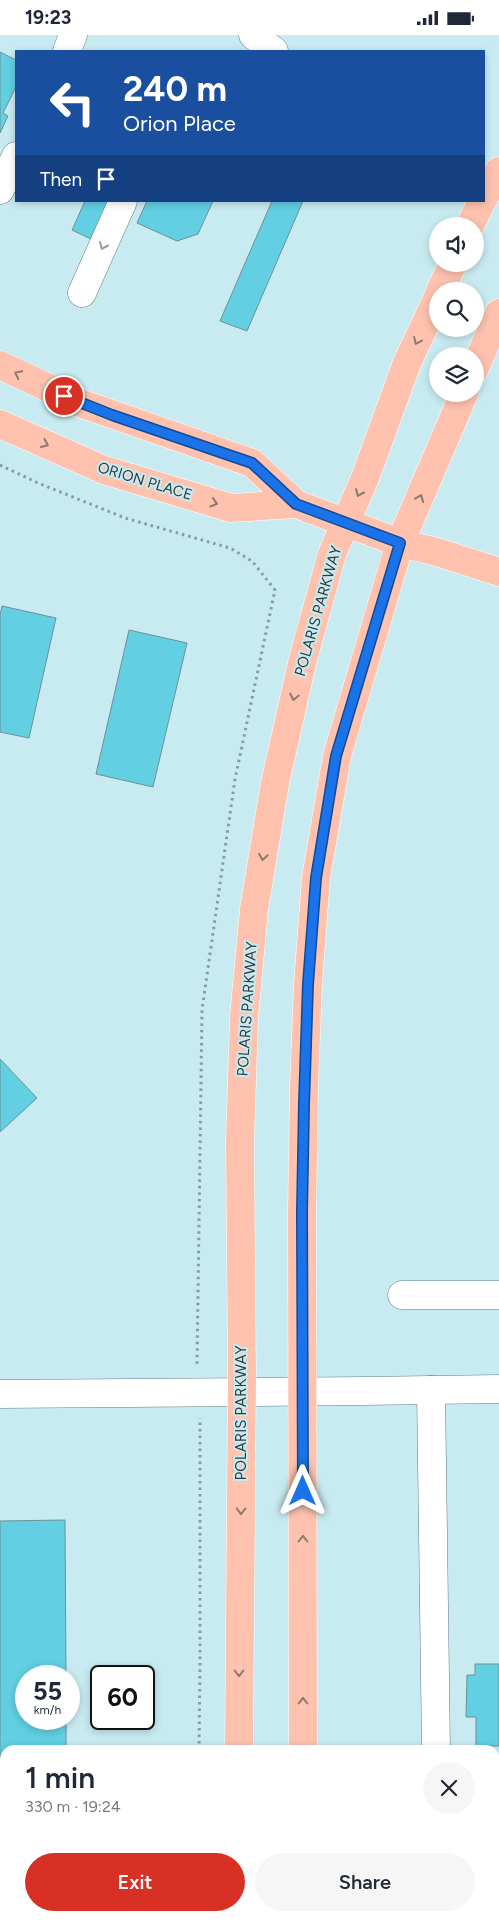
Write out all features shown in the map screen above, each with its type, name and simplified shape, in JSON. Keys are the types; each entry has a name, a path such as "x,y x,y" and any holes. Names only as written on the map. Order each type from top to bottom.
{"main road":[{"path":"485,195 493,170"},
{"path":"474,217 482,202"},
{"path":"484,347 499,313"},
{"name":"POLARIS PARKWAY","path":"239,1745 242,1392 240,1142 244,1017 254,909 276,783 303,659 332,553 365,479 407,363 429,316"},
{"name":"ORION PLACE","path":"0,365 80,403 252,463 296,504 400,543 499,572"},
{"path":"304,1745 302,1212 308,984 316,878 336,756 400,543 461,402"},
{"name":"ORION PLACE","path":"0,425 104,470 230,508 296,504"}],"street":[{"path":"67,50 73,35"},
{"path":"253,35 273,50"},
{"path":"0,190 15,158"},
{"path":"82,293 122,202"},
{"path":"402,1295 499,1295"},
{"path":"0,1393 499,1389"},
{"path":"431,1390 436,1745"}],"path":[{"path":"0,465 38,483 124,518 230,547 252,561 275,590 234,779 202,1009 197,1352 200,1431 199,1745"}],"building":[{"path":"0,52 15,60 15,89 3,113 8,116 0,133"},
{"path":"85,202 114,202 95,241 72,230"},
{"path":"147,202 213,202 198,234 177,241 137,223"},
{"path":"272,202 303,202 247,331 220,321"},
{"path":"2,606 56,618 29,738 0,732 0,615"},
{"path":"129,630 187,643 153,787 96,774"},
{"path":"0,1059 37,1098 0,1132"},
{"path":"65,1520 66,1665 15,1665 15,1730 66,1730 66,1745 0,1745 0,1521"},
{"path":"475,1664 499,1664 499,1745 476,1745 476,1717 466,1717 467,1675 475,1675"}],"route":[{"path":"64,396 112,415 252,463 296,504 400,543 336,756 316,878 308,984 304,1104 302,1212 303,1491"}]}
